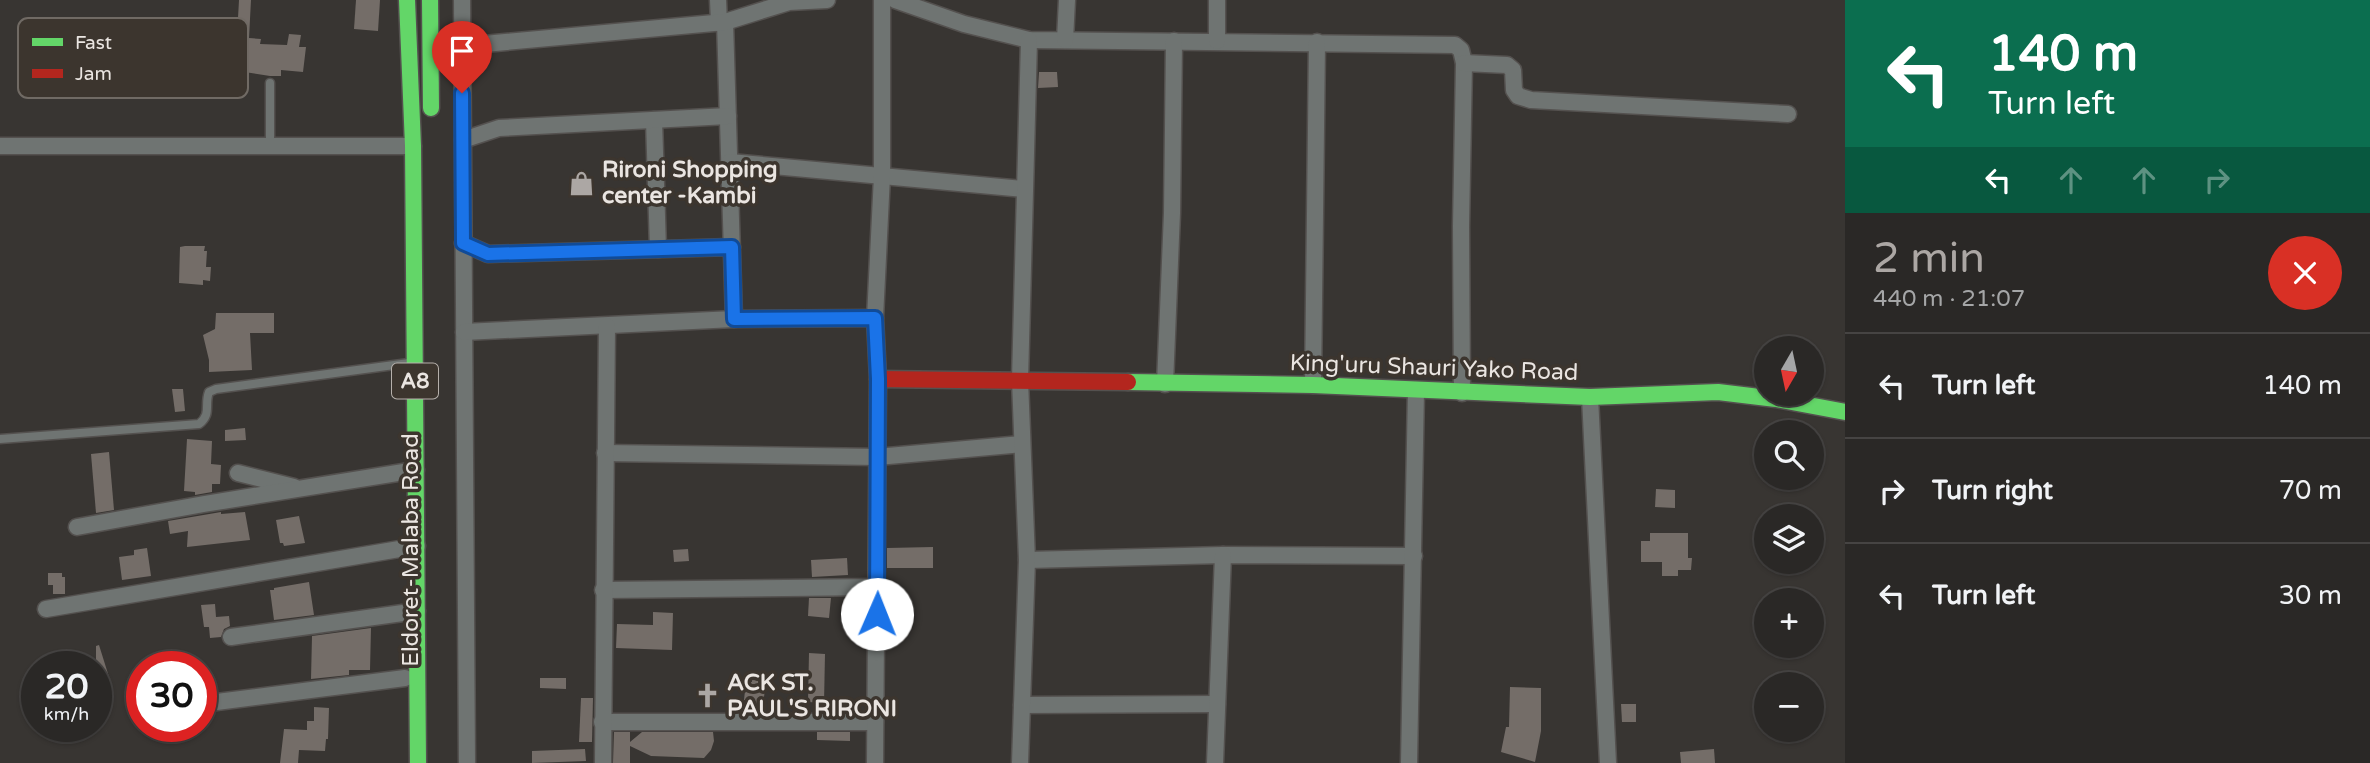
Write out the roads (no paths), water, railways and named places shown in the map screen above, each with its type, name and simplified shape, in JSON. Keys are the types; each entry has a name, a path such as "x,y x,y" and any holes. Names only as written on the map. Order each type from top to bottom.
{"main road":[{"name":"Eldoret-Malaba Road","path":"407,0 413,146 418,763"},
{"path":"430,0 431,125"},
{"name":"King'uru Shauri Yako Road","path":"878,379 1313,385 1590,397 1718,392 1776,399 1845,412"}],"street":[{"path":"462,0 467,763"},
{"path":"718,0 728,116 734,319"},
{"path":"462,46 722,23 789,1 827,0"},
{"path":"875,763 878,379 875,318 882,176 882,0"},
{"path":"895,0 925,5 964,24 1029,40 1454,45 1461,50 1464,63 1462,393"},
{"path":"1065,40 1067,0"},
{"path":"1217,0 1217,41"},
{"path":"1020,763 1027,559 1020,380 1029,40"},
{"path":"1165,384 1172,213 1174,41"},
{"path":"1313,385 1317,42"},
{"path":"1464,63 1507,65 1513,69 1514,90 1518,96 1531,100 1788,114"},
{"path":"463,141 499,128 728,116"},
{"path":"654,120 657,249"},
{"path":"0,146 413,146"},
{"path":"730,162 1024,189"},
{"path":"463,243 488,254 732,247"},
{"path":"464,332 734,319 875,318"},
{"path":"603,763 607,326"},
{"path":"1409,763 1416,390"},
{"path":"1590,397 1608,763"},
{"path":"605,453 877,457 1022,444"},
{"path":"77,527 416,470"},
{"path":"238,473 307,489"},
{"path":"46,610 417,545"},
{"path":"1027,559 1223,555 1414,556"},
{"path":"1215,763 1223,555"},
{"path":"603,590 877,587"},
{"path":"230,637 417,611"},
{"name":"Eldoret-Malaba Road","path":"404,763 407,650 417,629"},
{"path":"217,702 405,678"},
{"path":"1022,705 1217,704"},
{"path":"602,722 875,722"}],"lane":[{"path":"270,83 270,144"},
{"path":"0,439 199,424 208,411 206,399 209,392 216,389 415,363"}],"place":[{"name":"Rironi Shopping center -Kambi","path":"582,183"},
{"name":"ACK ST. PAUL'S RIRONI","path":"707,696"}]}
